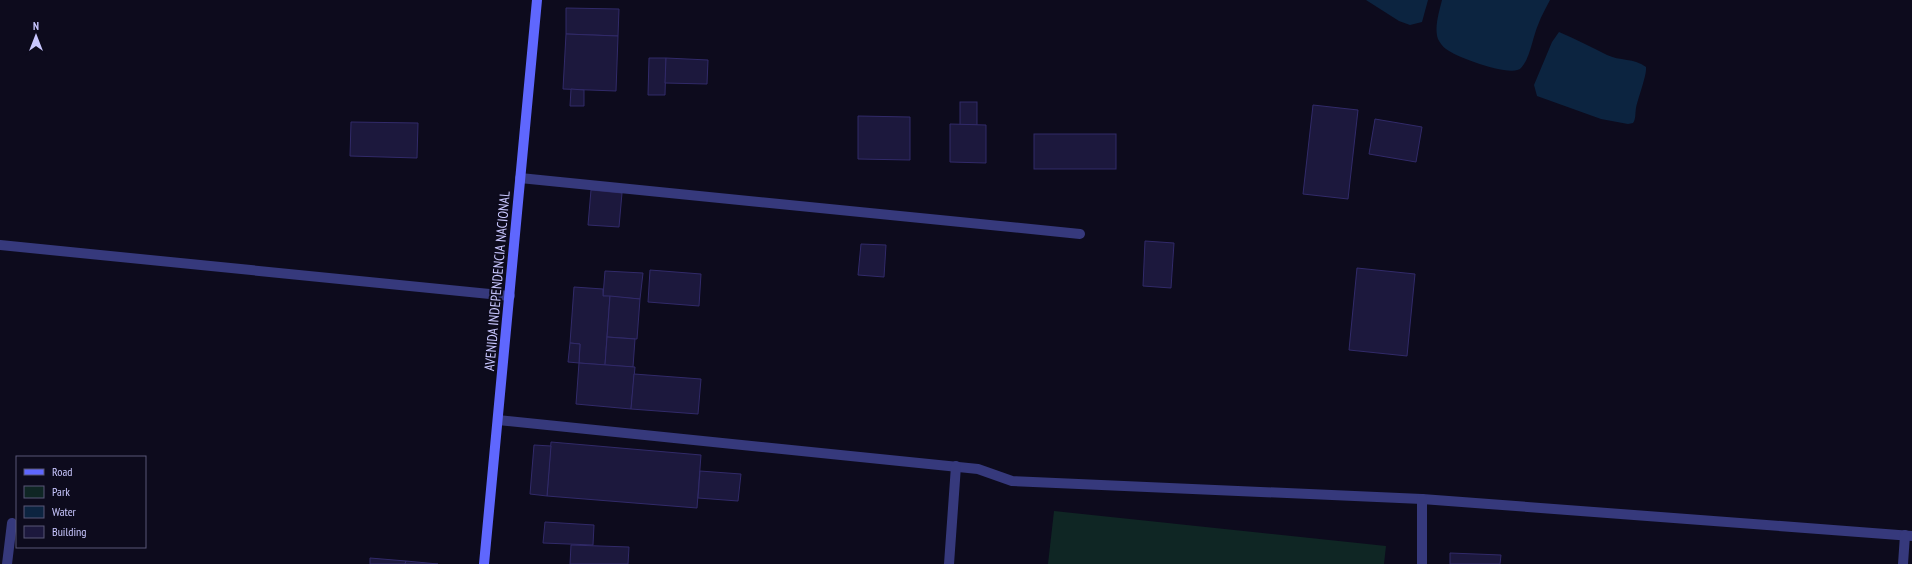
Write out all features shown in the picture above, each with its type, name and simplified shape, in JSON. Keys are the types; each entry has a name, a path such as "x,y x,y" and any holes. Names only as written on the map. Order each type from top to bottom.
{"main road":[{"name":"AVENIDA INDEPENDENCIA NACIONAL","path":"484,564 537,0"}],"street":[{"path":"520,178 1080,234"},
{"path":"0,245 510,296"},
{"path":"498,420 956,466 978,469 1012,481 1422,499 1908,535 1903,564"},
{"path":"949,564 956,466"},
{"path":"1422,499 1422,564"},
{"path":"7,564 12,523"}],"green space":[{"path":"1054,511 1386,546 1384,564 1048,564"}],"water":[{"path":"1366,0 1428,0 1422,22 1410,25 1399,21"},
{"path":"1442,0 1550,0 1539,22 1524,64 1521,68 1516,70 1507,70 1484,65 1461,57 1444,47 1437,35 1437,20"},
{"path":"1559,32 1607,55 1637,62 1646,67 1633,123 1628,124 1601,119 1537,96 1534,85 1552,42"}],"building":[{"path":"566,8 619,9 618,36 566,34"},
{"path":"566,34 618,36 616,91 563,89"},
{"path":"649,58 666,58 665,95 648,95"},
{"path":"666,58 708,60 707,84 665,83"},
{"path":"571,89 584,90 584,106 570,106"},
{"path":"960,102 977,102 977,125 960,125"},
{"path":"1313,105 1358,110 1348,199 1303,194"},
{"path":"858,116 910,117 910,160 858,159"},
{"path":"1375,119 1422,127 1416,162 1369,154"},
{"path":"351,122 418,123 417,158 350,156"},
{"path":"950,124 986,125 986,163 950,162"},
{"path":"1034,134 1116,134 1116,169 1034,169"},
{"path":"591,190 622,193 619,227 588,225"},
{"path":"1145,241 1174,243 1171,288 1143,286"},
{"path":"861,244 886,245 884,277 858,275"},
{"path":"1357,268 1415,274 1407,356 1349,350"},
{"path":"650,270 701,274 699,306 648,302"},
{"path":"605,271 643,273 640,299 603,296"},
{"path":"574,287 603,289 603,296 610,296 605,365 579,363 580,344 570,343"},
{"path":"610,296 640,299 637,339 607,337"},
{"path":"607,337 635,339 633,367 605,365"},
{"path":"570,343 580,344 579,363 568,362"},
{"path":"579,363 635,367 631,409 576,404"},
{"path":"634,374 701,379 698,414 631,409"},
{"path":"551,442 701,455 697,508 547,496"},
{"path":"534,445 551,446 547,496 530,494"},
{"path":"700,471 741,474 738,501 698,498"},
{"path":"545,522 594,525 593,545 543,543"},
{"path":"571,545 629,547 628,564 570,564"},
{"path":"1450,553 1501,555 1500,564 1450,564"},
{"path":"370,558 406,561 405,564 370,564"},
{"path":"406,561 438,564 405,564"}]}
